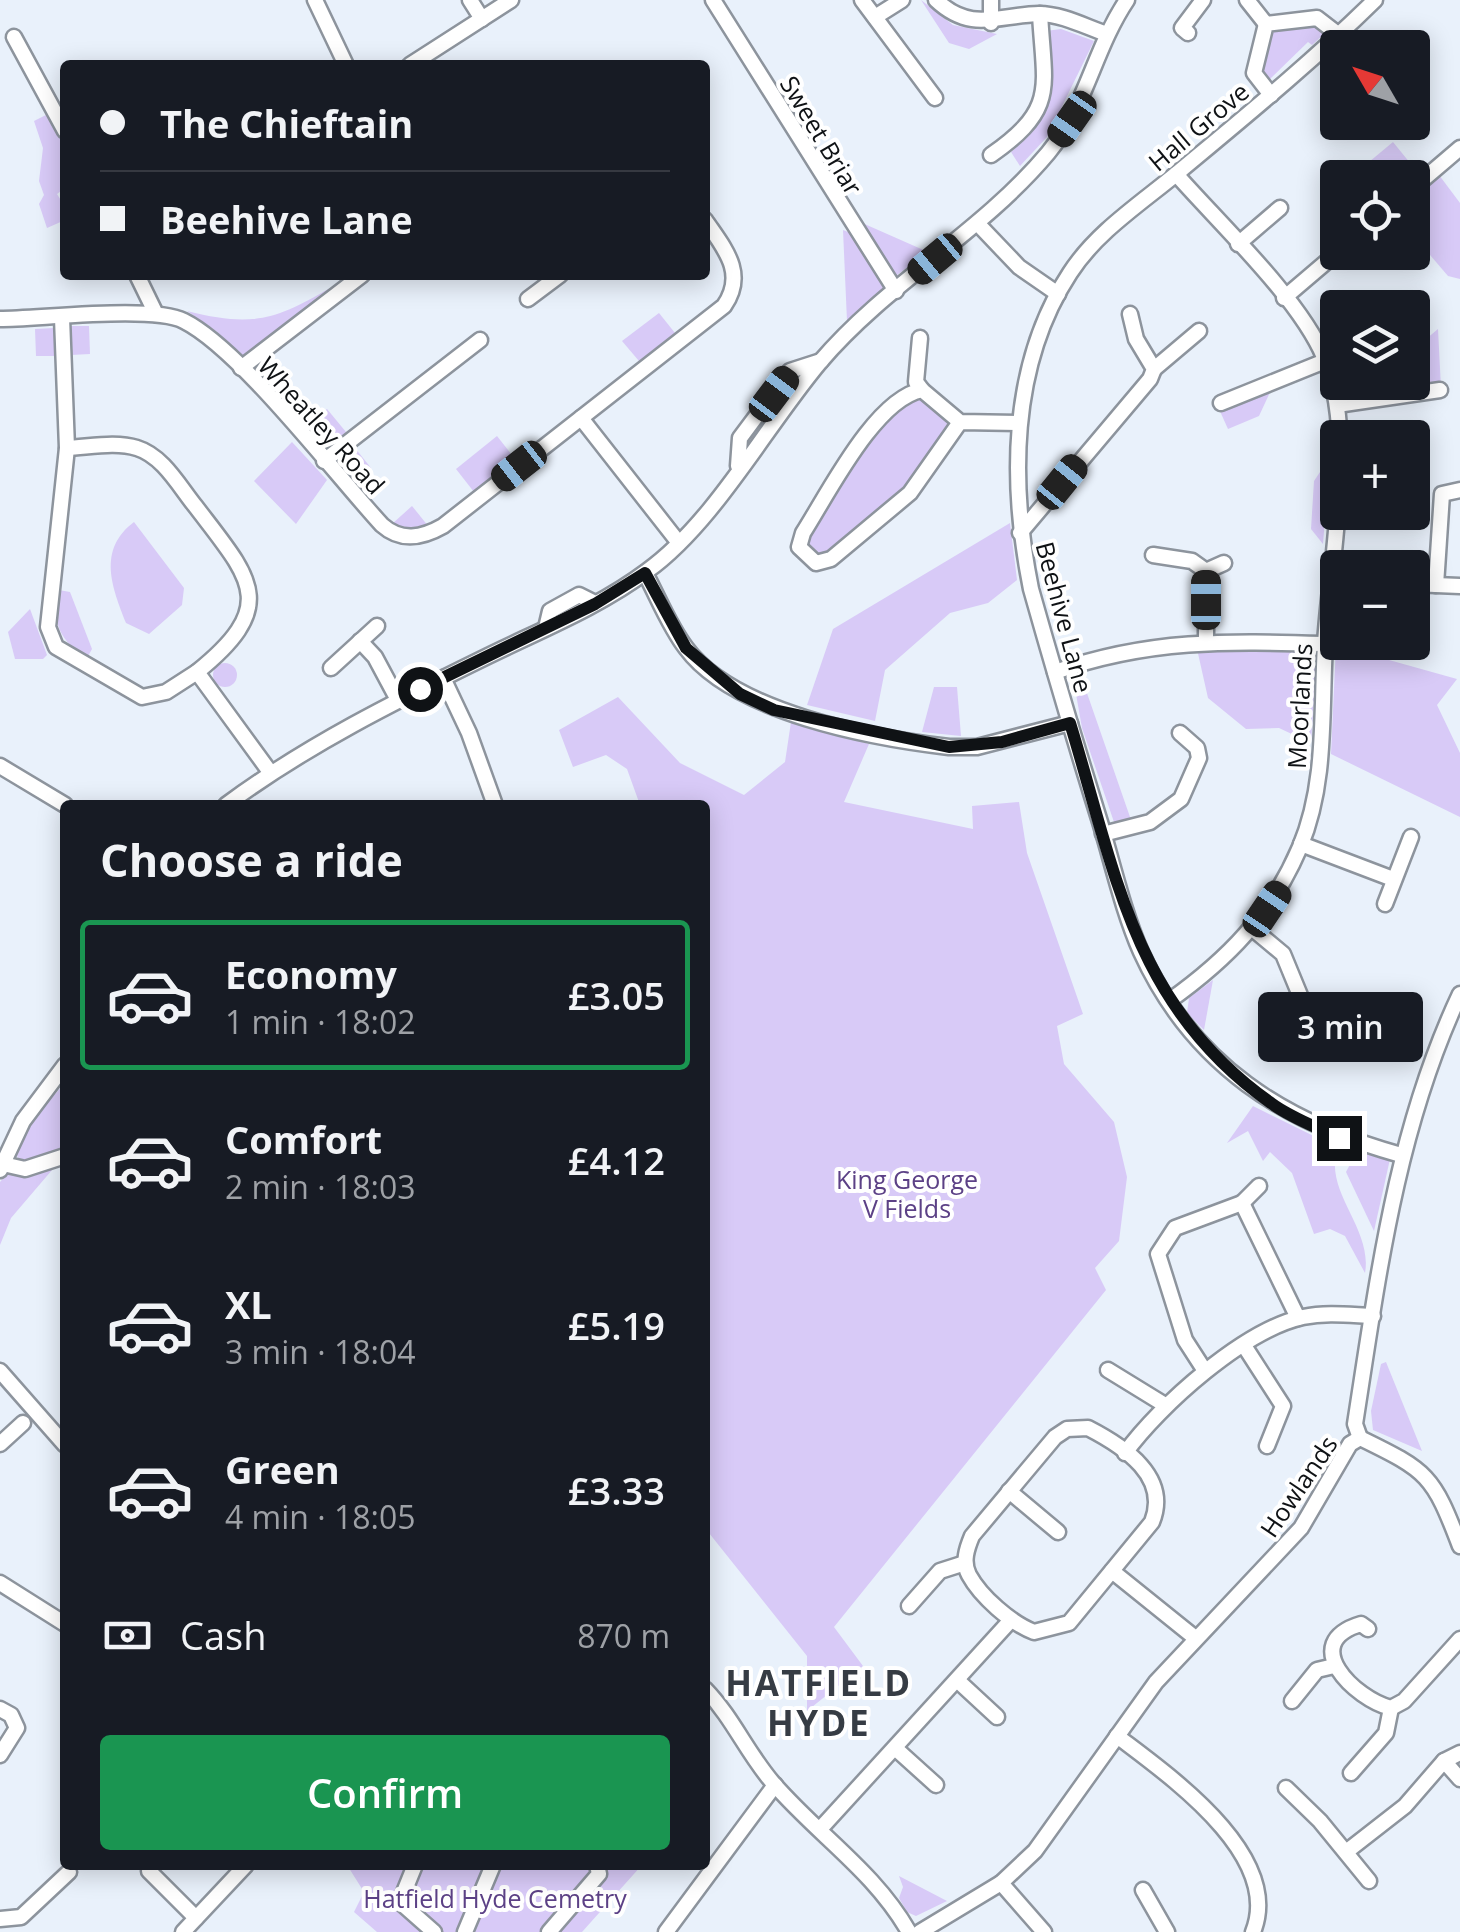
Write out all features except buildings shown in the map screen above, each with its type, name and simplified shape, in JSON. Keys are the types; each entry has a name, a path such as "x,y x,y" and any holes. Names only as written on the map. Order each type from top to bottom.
{"street":[{"path":"315,0 344,60"},
{"path":"470,0 482,19"},
{"path":"418,60 511,0"},
{"name":"Sweet Briar","path":"714,0 896,291"},
{"path":"862,0 935,98"},
{"path":"875,18 902,0"},
{"path":"936,0 968,21 991,23 1040,14 1107,34"},
{"path":"990,0 991,23"},
{"path":"233,800 270,772 398,700 546,628 550,611 580,595 595,604 645,573 680,543 738,468 740,438 790,371 822,360 896,291 1018,188 1072,119 1107,34 1127,0"},
{"path":"1188,33 1182,28 1202,0"},
{"path":"1248,0 1266,24"},
{"name":"Hall Grove","path":"1345,30 1374,0"},
{"path":"991,154 1023,132 1038,112 1044,91 1040,14"},
{"path":"1266,24 1318,18 1332,30"},
{"path":"1266,24 1254,73 1272,95"},
{"path":"14,37 60,122"},
{"name":"Hall Grove","path":"1058,294 1098,240 1320,53"},
{"path":"1430,174 1460,148"},
{"name":"Moorlands","path":"1176,174 1284,298 1320,352"},
{"path":"1238,244 1280,208"},
{"path":"978,224 1019,268 1058,294"},
{"name":"Wheatley Road","path":"0,319 156,314 183,320 241,368 390,531 414,537 443,526 724,306 732,295 732,261 710,228"},
{"path":"1284,298 1320,267"},
{"path":"139,280 156,314"},
{"path":"241,368 355,280"},
{"path":"528,300 554,280"},
{"name":"Beehive Lane","path":"1058,294 1032,366 1018,423 1020,533 1055,672 1140,951 1169,1001 1209,1052 1274,1106 1339,1138 1401,1155"},
{"path":"1130,314 1136,339 1154,369"},
{"path":"62,318 67,448 60,532 46,609 56,647 142,697 166,692 230,646 246,616 250,596 240,565 154,456 126,445 67,448"},
{"path":"1020,533 1154,369 1200,331"},
{"path":"920,338 916,382 922,390 960,422 1018,423"},
{"path":"324,461 480,340"},
{"path":"1221,403 1320,362"},
{"path":"922,390 899,400 857,447 803,533 799,548 803,555 816,562 831,559 910,493 960,422"},
{"path":"1337,404 1440,390"},
{"name":"Moorlands","path":"1335,550 1336,400"},
{"path":"581,418 680,543"},
{"path":"1436,584 1442,494 1460,490"},
{"path":"1153,555 1192,562 1206,571"},
{"path":"1206,571 1224,563"},
{"path":"1206,571 1206,640"},
{"path":"645,573 686,648 740,694 774,710 949,747 989,745 1070,723"},
{"path":"1430,584 1460,586"},
{"path":"331,668 377,626"},
{"path":"1055,672 1131,649 1206,640 1320,644"},
{"path":"360,641 376,657 398,700"},
{"name":"Moorlands","path":"1169,1001 1213,970 1253,929 1280,889 1301,844 1319,772 1324,660"},
{"path":"198,672 270,772"},
{"path":"443,678 469,733 493,800"},
{"path":"1104,834 1150,822 1182,799 1199,758 1197,748 1180,734"},
{"path":"0,766 60,802"},
{"path":"1386,904 1410,837"},
{"path":"1301,844 1393,880"},
{"path":"1253,929 1283,954 1304,1005 1325,1023"},
{"name":"Howlands","path":"920,1932 1001,1883 1047,1837 1117,1736 1194,1637 1281,1553 1322,1495 1350,1444 1360,1438 1355,1424 1401,1155 1430,1058 1460,994"},
{"path":"60,1072 24,1121 2,1167 32,1168 60,1158"},
{"path":"1205,1372 1185,1340 1158,1254 1174,1228 1242,1202 1259,1186"},
{"path":"1242,1202 1298,1318"},
{"path":"1125,1453 1165,1405 1205,1372 1245,1347 1298,1318 1327,1314 1373,1316"},
{"path":"1245,1347 1283,1406 1268,1446"},
{"path":"1108,1370 1165,1405"},
{"path":"0,1373 60,1439"},
{"path":"0,1444 23,1423"},
{"path":"1088,1428 1149,1473 1158,1488 1159,1504 1152,1522 1068,1623 1034,1632 1011,1620 968,1574 965,1563 972,1536 1009,1490 1055,1437 1068,1429 1088,1428"},
{"path":"1360,1438 1413,1464 1429,1478 1440,1494 1460,1546"},
{"path":"1009,1490 1058,1532"},
{"path":"909,1606 940,1571 965,1563"},
{"path":"1112,1571 1194,1637"},
{"path":"0,1583 60,1621"},
{"path":"821,1828 1011,1620"},
{"path":"1368,1629 1361,1624 1351,1627 1332,1649 1334,1666 1380,1705 1392,1708 1404,1701 1460,1639"},
{"path":"1292,1701 1317,1670 1334,1666"},
{"path":"957,1680 997,1717"},
{"path":"710,1695 732,1719 775,1786 888,1895 909,1932"},
{"path":"1351,1773 1386,1733 1392,1708"},
{"path":"0,1709 11,1714 17,1728 0,1755"},
{"path":"1117,1736 1197,1799 1232,1842 1258,1900 1254,1932"},
{"path":"896,1748 936,1785"},
{"path":"1346,1852 1404,1806 1444,1761 1460,1752"},
{"path":"1444,1761 1460,1780"},
{"path":"666,1932 775,1786"},
{"path":"1286,1788 1369,1881"},
{"path":"183,1932 241,1870"},
{"path":"413,1870 400,1902 434,1932"},
{"path":"465,1932 491,1870"},
{"path":"549,1932 599,1874 598,1870"},
{"path":"149,1871 196,1918"},
{"path":"0,1920 21,1917 69,1872"},
{"path":"1001,1883 1044,1932"},
{"path":"1143,1890 1166,1932"}],"green space":[{"path":"921,0 953,25 997,34 969,49 949,43"},
{"path":"1313,21 1322,30 1320,38 1312,45 1308,42 1267,82 1258,68 1266,44 1280,28"},
{"path":"1061,29 1094,41 1047,137 1020,166 1011,152 1037,124 1050,97 1046,31"},
{"path":"50,113 60,134 60,222 47,228 39,204 44,195 39,181 43,148 34,121"},
{"path":"1393,142 1408,160 1371,160"},
{"path":"1439,175 1460,203 1460,279 1448,276 1430,255 1430,183"},
{"path":"860,222 928,252 893,278"},
{"path":"843,230 853,234 885,287 847,321"},
{"path":"330,288 242,359 217,332 187,311 228,319 262,318 293,308"},
{"path":"659,313 675,333 639,361 622,341"},
{"path":"71,326 89,326 90,354 71,355"},
{"path":"54,328 54,356 36,356 35,329"},
{"path":"1438,329 1441,388 1430,389 1430,336"},
{"path":"1272,388 1259,416 1228,429 1219,409"},
{"path":"913,397 937,408 951,430 908,489 823,558 804,550 820,510 848,466 881,425"},
{"path":"327,409 346,432 329,446 321,446 304,428"},
{"path":"497,436 515,459 474,492 456,469"},
{"path":"292,442 327,480 296,524 254,481"},
{"path":"355,448 371,468 354,483 341,469 341,460"},
{"path":"1320,472 1323,544 1311,529 1314,481"},
{"path":"412,506 429,527 410,529 392,524"},
{"path":"134,522 184,588 182,605 149,634 126,623 111,570 115,545"},
{"path":"1010,523 1017,580 988,603 950,613 885,670 875,721 807,705 833,629"},
{"path":"59,590 70,592 92,649 87,658 70,645 59,629"},
{"path":"30,609 47,655 43,659 15,659 8,632"},
{"path":"1197,649 1317,651 1311,743 1279,728 1246,729 1208,698"},
{"path":"1335,660 1389,660 1457,679 1437,705 1460,753 1460,817 1331,754"},
{"path":"225,663 237,675 225,687 213,675"},
{"path":"1080,673 1130,817 1136,820 1115,825 1082,728 1073,677"},
{"path":"934,687 957,687 961,736 922,732"},
{"name":"King George V Fields","path":"618,697 680,763 744,795 785,762 791,722 869,744 844,802 973,829 972,806 1019,802 1027,853 1083,1014 1057,1026 1064,1064 1114,1122 1127,1177 1119,1241 1095,1268 1106,1290 834,1627 863,1666 807,1711 807,1656 710,1534 710,800 638,800 627,769 606,755 573,767 559,730"},
{"path":"1213,980 1204,1030 1187,1013 1189,998"},
{"path":"60,1089 60,1154 22,1163 14,1152 29,1123"},
{"path":"1253,1106 1338,1148 1337,1179 1362,1240 1365,1273 1345,1236 1330,1229 1314,1234 1292,1173 1270,1152 1263,1161 1248,1131 1227,1143"},
{"path":"1368,1152 1390,1159 1374,1231 1346,1172 1355,1155"},
{"path":"49,1166 52,1170 11,1218 0,1245 0,1182 7,1174"},
{"path":"1386,1362 1422,1451 1373,1430 1371,1411 1381,1364"},
{"name":"Hatfield Hyde Cemetry","path":"350,1870 638,1870 582,1932 377,1932 354,1912 364,1892"},
{"path":"899,1876 947,1901 916,1916 907,1912 899,1898 903,1887"}],"district":[{"name":"HATFIELD HYDE","path":"819,1702"}],"route":[{"path":"420,689 595,604 645,573 686,648 740,694 774,710 949,747 1002,742 1070,723 1140,951 1178,1014 1209,1052 1274,1106 1339,1138"}]}
